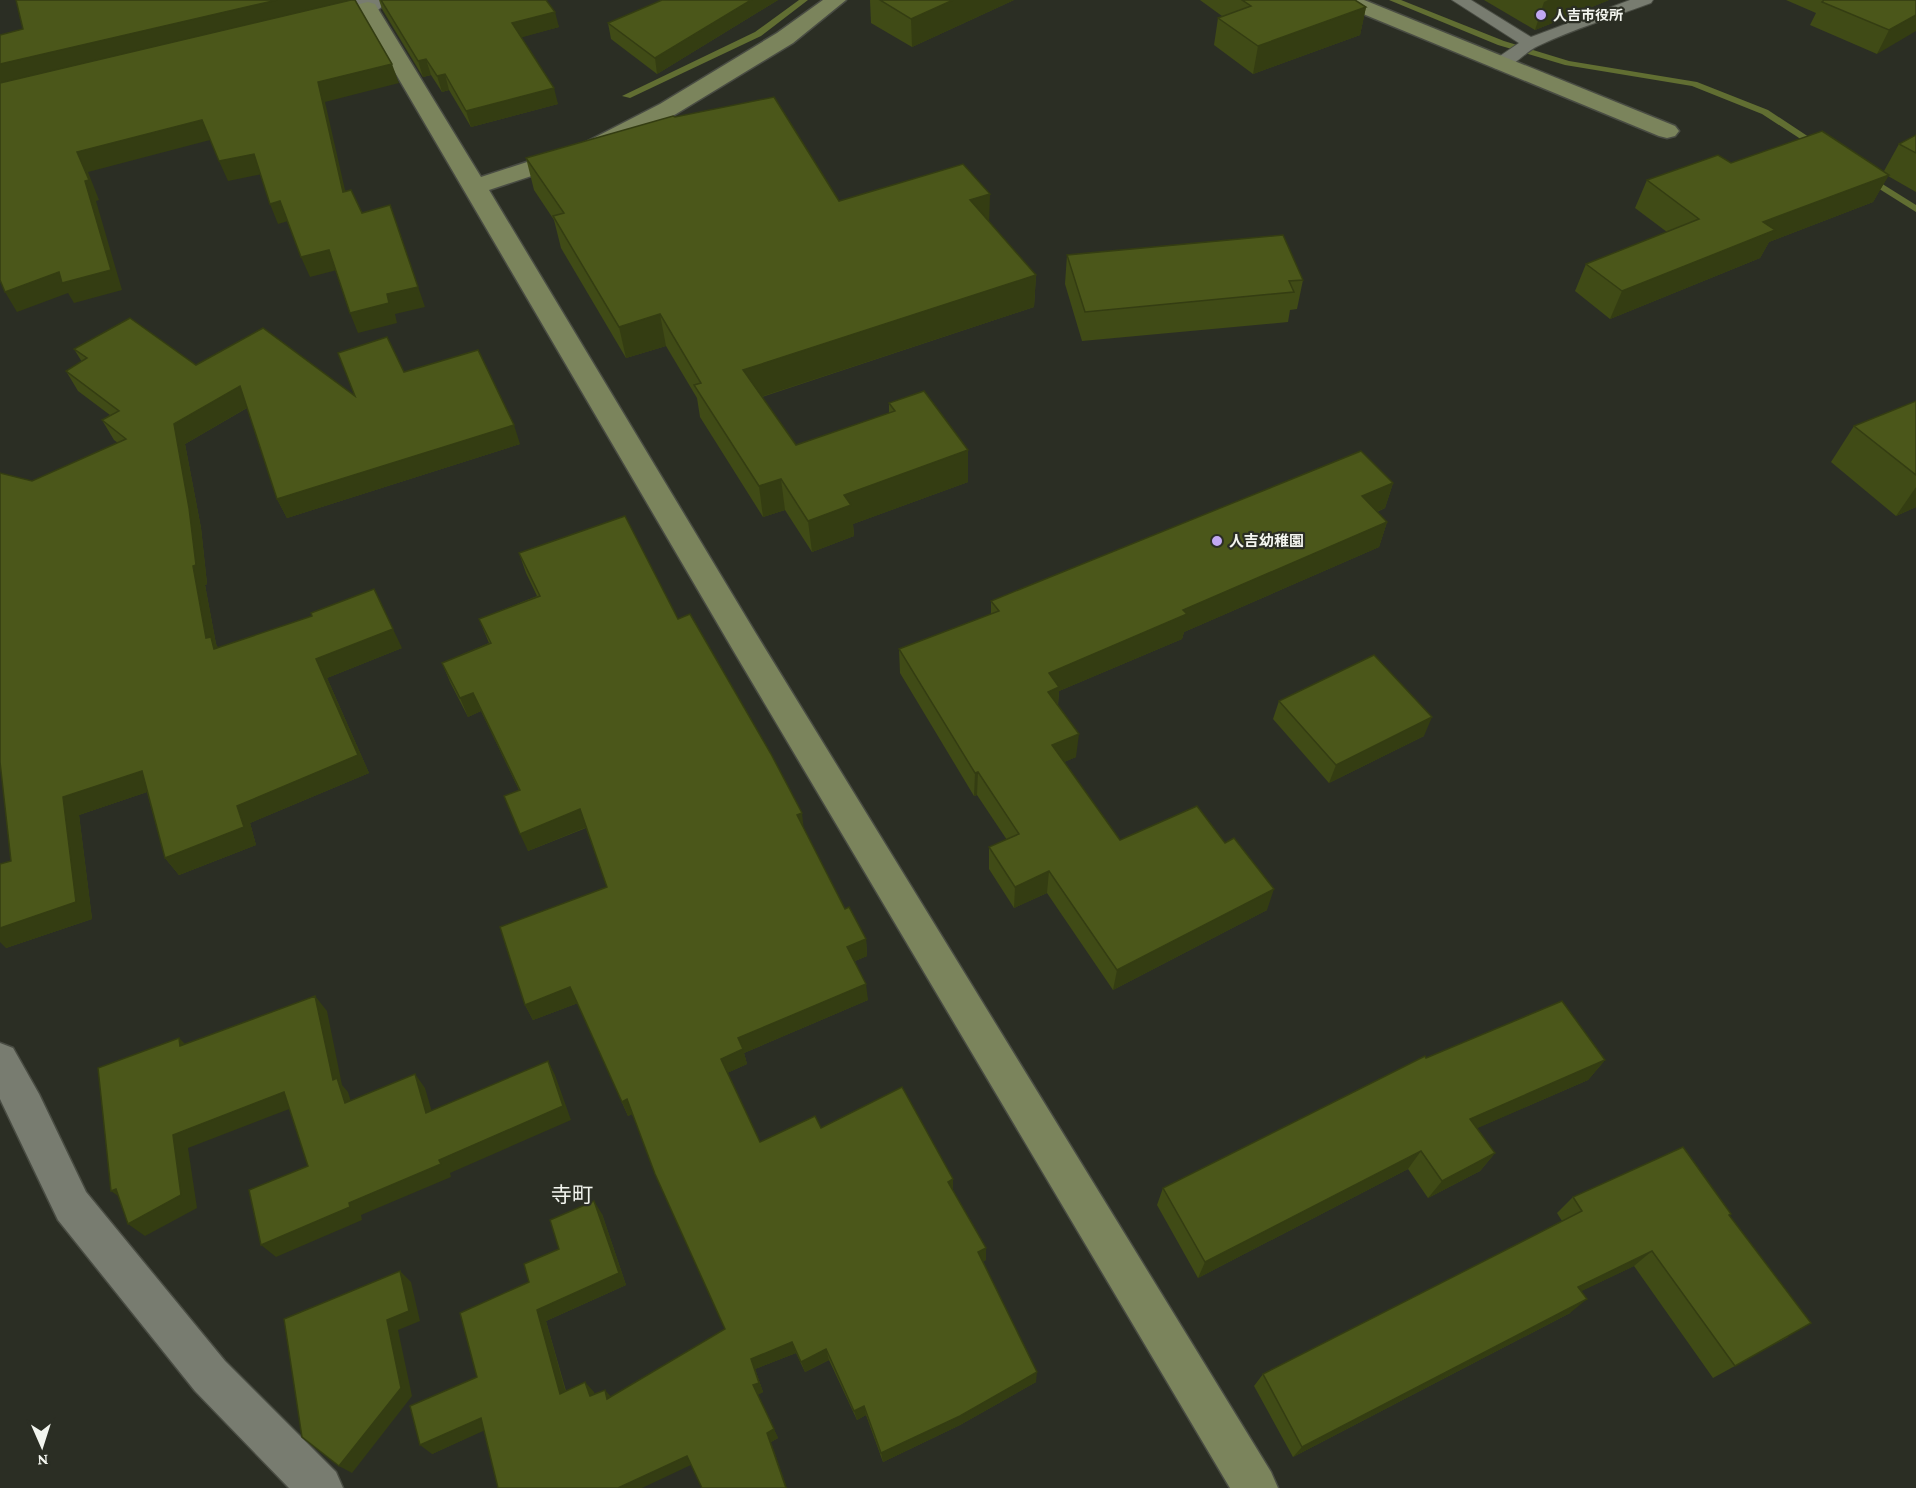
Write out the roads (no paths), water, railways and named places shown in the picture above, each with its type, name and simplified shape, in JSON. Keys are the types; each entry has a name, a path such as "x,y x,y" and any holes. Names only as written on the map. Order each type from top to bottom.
{"street":[{"path":"475,187 590,149 668,109 785,38 836,0"},
{"path":"1346,0 1667,131"},
{"path":"288,27 370,3 475,187 744,641 1256,1488"},
{"path":"0,1061 25,1107 72,1206 210,1376 320,1488"}],"lane":[{"path":"1460,0 1530,43"},
{"path":"1500,64 1530,43 1645,0"}],"waterway":[{"path":"627,96 758,34 804,0"},
{"path":"1393,0 1501,43 1568,63 1694,84 1765,112 1819,147"},
{"path":"1868,178 1916,209"}],"place":[{"name":"人吉市役所","path":"1541,15"},
{"name":"人吉幼稚園","path":"1217,541"}],"district":[{"name":"寺町","path":"572,1195"}]}
